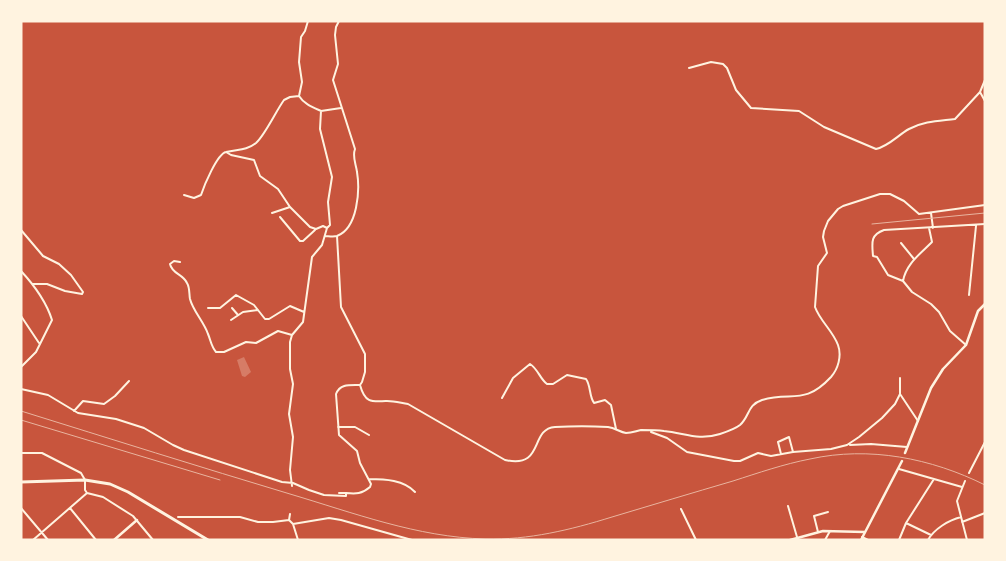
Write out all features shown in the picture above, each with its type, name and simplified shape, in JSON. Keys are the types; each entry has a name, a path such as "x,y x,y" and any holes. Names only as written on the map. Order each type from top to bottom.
{"main road":[{"path":"21,482 85,480 102,482 120,488 208,540"}],"street":[{"path":"308,21 301,37 299,62 302,82 299,96 302,101 320,111 341,108"},
{"path":"325,236 337,236 349,224 357,208 358,194 354,149 333,80 338,64 335,41 336,28 339,21"},
{"path":"689,68 711,62 723,64 727,68 736,90 751,108 799,111 824,127 876,149 926,121 955,119 966,104 980,92 985,80"},
{"path":"980,92 985,101"},
{"path":"184,195 194,198 201,195 207,179 220,157 226,152 243,150 254,144 284,100 299,96"},
{"path":"292,485 290,470 293,436 289,414 293,384 289,352 290,342 292,335 302,322 312,257 322,245 327,228 330,225 328,202 332,177 320,129 320,111"},
{"path":"226,152 231,155 254,160 260,176 278,189 290,207 310,227 316,229"},
{"path":"337,236 340,307 365,354 365,372 360,385 365,397 372,402 396,401 408,404 505,460 512,462 522,460 533,454 542,434 552,428 610,427 625,432 663,431 705,438 740,425 750,407 756,402 773,398 795,397 821,388 838,367 839,348 833,334 815,307 818,266 827,253 823,237 828,221 838,209 880,194 895,196 904,201 916,213 985,205"},
{"path":"272,213 290,207"},
{"path":"931,212 933,228"},
{"path":"280,217 300,241 303,241 316,229 323,226 327,228"},
{"path":"966,345 950,331 932,304 912,292 902,281 888,275 877,257 873,256 872,240 875,235 884,230 985,224"},
{"path":"969,295 976,225"},
{"path":"902,281 904,272 914,259 932,242 929,228"},
{"path":"21,230 43,256 59,264 71,275 83,292 82,294 65,291 47,284 33,284"},
{"path":"901,243 914,259"},
{"path":"180,262 174,261 170,264 171,268 173,271 181,274 187,282 192,304 216,352 224,352 246,342 256,343 278,332 292,335"},
{"path":"21,271 33,284 52,320 36,352 21,367"},
{"path":"208,308 220,308 236,295 254,305 265,319 269,319 290,306 304,312"},
{"path":"905,453 931,388 943,370 966,345 978,311 985,304"},
{"path":"232,308 238,316"},
{"path":"232,320 243,312 258,310"},
{"path":"21,316 40,344"},
{"path":"21,320 26,323"},
{"path":"502,398 513,378 530,364 547,384 553,384 567,375 586,379 594,403 602,399 611,405 616,430"},
{"path":"847,445 890,411 900,394 900,378"},
{"path":"74,411 83,401 104,404 115,396 129,381"},
{"path":"340,493 363,493 370,487 369,479 360,463 357,451 339,436 338,427 337,390 342,386 360,385"},
{"path":"21,389 48,395 78,413 129,422 184,450 282,482 324,495 346,496 346,493"},
{"path":"900,394 918,421"},
{"path":"338,427 355,427 370,435"},
{"path":"648,430 667,438 687,452 734,461 740,461 758,453 771,456 831,449 847,445 871,444 907,447"},
{"path":"782,454 778,442 789,437 793,452"},
{"path":"969,473 985,442"},
{"path":"21,453 42,453 80,473 85,480 85,490 88,493 103,497 133,516 153,540"},
{"path":"868,540 862,538 902,461"},
{"path":"899,469 962,487"},
{"path":"369,479 387,479 410,486 416,492"},
{"path":"900,540 906,524 934,479"},
{"path":"965,481 958,501 967,540"},
{"path":"33,540 88,493"},
{"path":"788,506 797,538"},
{"path":"21,508 48,540"},
{"path":"70,508 96,540"},
{"path":"682,509 696,540"},
{"path":"818,532 814,516 828,512"},
{"path":"962,522 985,513"},
{"path":"289,520 290,514"},
{"path":"178,517 240,516 258,522 289,520"},
{"path":"928,540 931,535 952,520 961,517"},
{"path":"293,524 329,518 412,540"},
{"path":"114,540 137,520"},
{"path":"289,520 293,524 298,540"},
{"path":"906,524 931,535"},
{"path":"825,540 830,531"},
{"path":"790,540 818,532 865,532"}],"building":[{"path":"244,357 251,372 245,377 242,376 237,360"}],"railway":[{"path":"872,224 985,213"},
{"path":"21,411 386,523 435,534 485,539 518,538 565,530 781,466 832,455 877,454 921,461 985,485"},
{"path":"21,420 220,480"}]}
